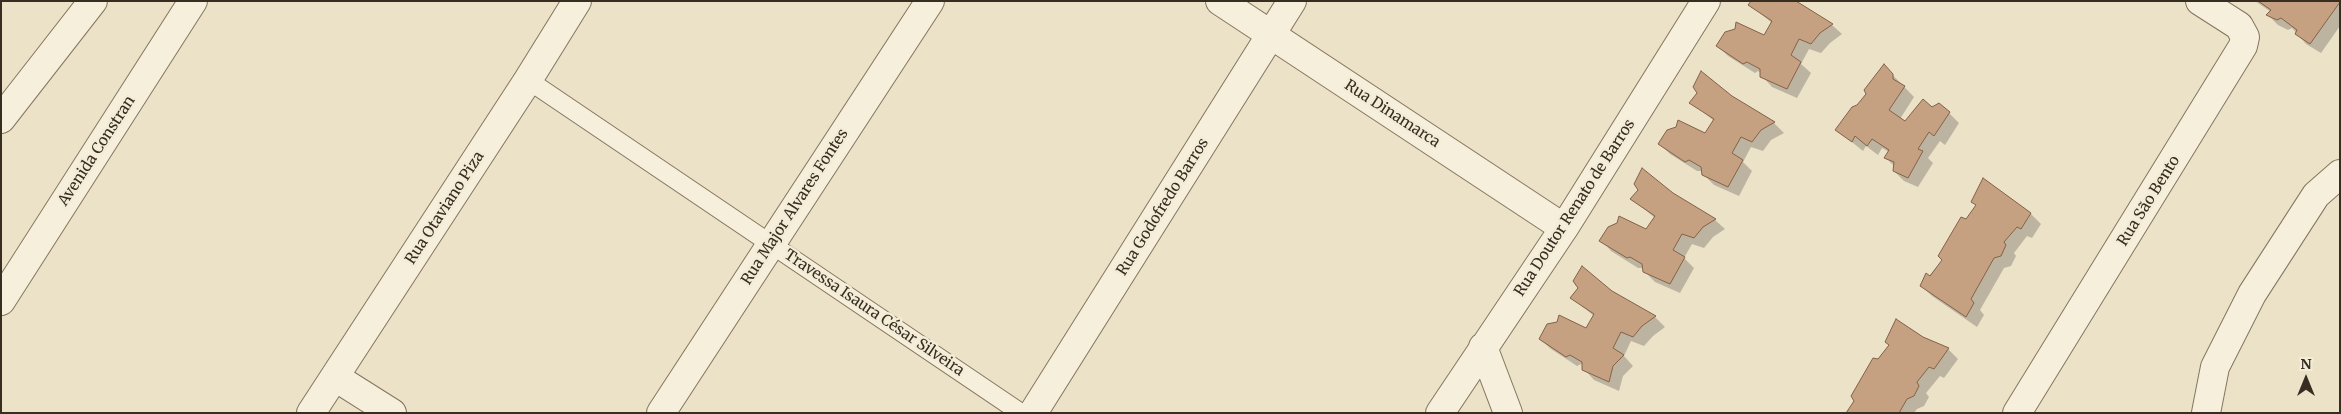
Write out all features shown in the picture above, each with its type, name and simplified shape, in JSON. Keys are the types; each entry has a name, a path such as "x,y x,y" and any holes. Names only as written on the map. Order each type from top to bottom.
{"street":[{"path":"1,119 93,1"},
{"name":"Avenida Constran","path":"1,302 193,1"},
{"name":"Rua Otaviano Piza","path":"312,413 528,80 577,1"},
{"name":"Rua Major Alvares Fontes","path":"661,413 930,1"},
{"name":"Rua Dinamarca","path":"1220,1 1564,228"},
{"name":"Rua Godofredo Barros","path":"1033,413 1292,1"},
{"name":"Rua Doutor Renato de Barros","path":"1440,413 1564,228 1706,1"},
{"name":"Rua São Bento","path":"2017,413 2243,46 2244,37 2239,26 2200,1"},
{"path":"2206,413 2215,367 2252,294 2316,196 2340,174"},
{"path":"1483,347 1508,413"},
{"path":"335,376 392,413"}],"lane":[{"name":"Travessa Isaura César Silveira","path":"528,80 1021,413"}],"building":[{"path":"1751,1 1796,1 1833,24 1820,33 1811,44 1799,39 1791,55 1801,62 1787,89 1760,77 1760,69 1747,62 1743,64 1716,46 1725,32 1735,29 1736,22 1764,35 1772,21 1748,5"},
{"path":"2258,1 2340,2 2310,44 2295,34 2297,30 2281,18 2277,20 2266,15 2271,10"},
{"path":"1884,64 1893,74 1893,79 1905,86 1889,110 1905,121 1923,99 1932,107 1939,103 1950,112 1934,136 1929,132 1918,149 1923,151 1908,178 1893,171 1894,162 1884,158 1889,150 1872,139 1867,146 1855,136 1852,142 1835,130 1852,107 1857,105 1866,94 1864,90"},
{"path":"1701,71 1732,96 1775,122 1761,130 1752,142 1741,137 1732,153 1743,160 1728,187 1702,175 1701,167 1689,160 1685,162 1658,144 1667,130 1676,127 1678,120 1705,133 1714,119 1689,103 1697,93 1693,87"},
{"path":"1642,168 1673,193 1716,219 1703,227 1694,238 1682,234 1673,250 1685,257 1670,284 1643,272 1642,264 1630,257 1627,258 1599,241 1608,227 1617,223 1619,216 1646,229 1655,216 1630,199 1638,190 1634,184"},
{"path":"1983,178 2031,213 2021,229 2017,227 2004,242 2006,245 2001,256 1994,258 1971,299 1974,303 1966,317 1920,286 1926,273 1930,276 1942,260 1938,256 1961,217 1966,219 1976,205 1971,202"},
{"path":"1582,266 1612,291 1656,316 1642,326 1633,337 1621,332 1613,348 1624,355 1613,366 1609,382 1582,370 1582,362 1570,355 1566,357 1539,339 1547,324 1557,322 1559,315 1586,328 1594,314 1570,298 1578,288 1573,281"},
{"path":"1896,319 1923,337 1949,348 1934,369 1929,367 1917,382 1919,386 1914,396 1907,399 1899,413 1846,413 1854,401 1851,396 1873,358 1878,359 1889,345 1885,342"}]}
